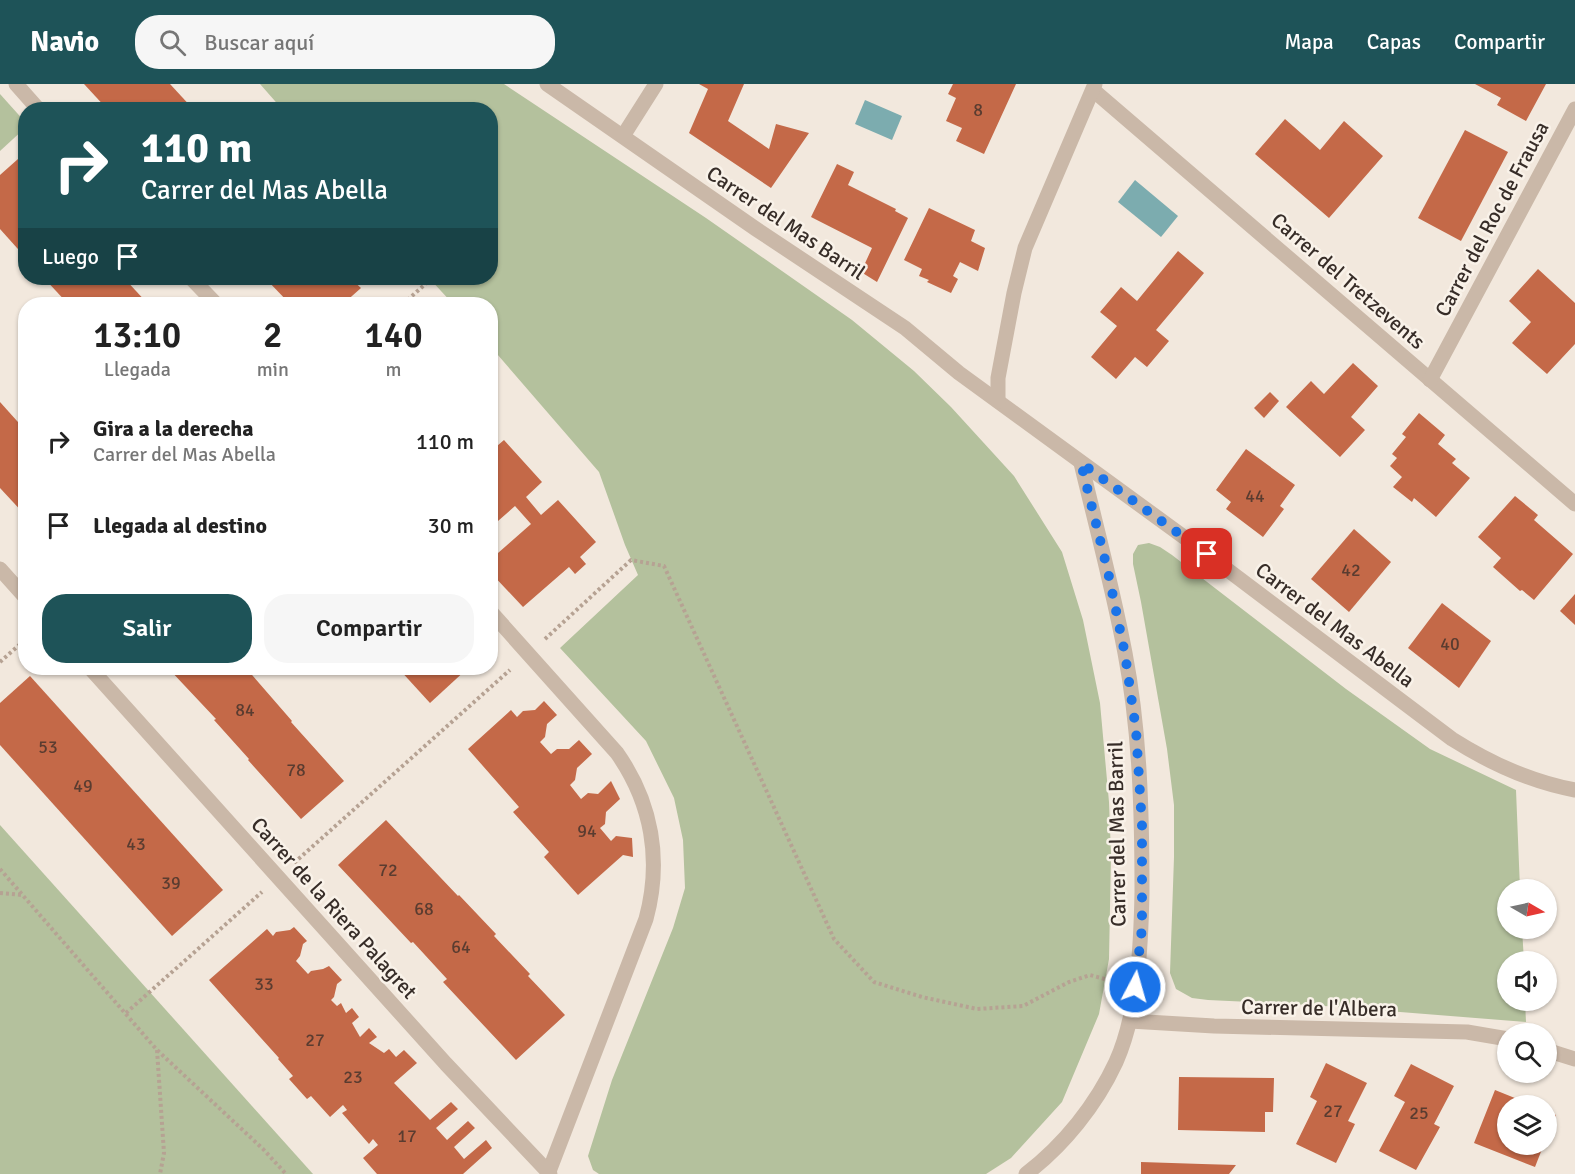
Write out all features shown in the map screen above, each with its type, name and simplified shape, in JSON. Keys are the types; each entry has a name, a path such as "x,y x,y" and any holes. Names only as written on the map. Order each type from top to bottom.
{"street":[{"path":"16,84 32,102"},
{"name":"Carrer del Mas Barril","path":"547,84 756,229 905,328 959,373 998,401"},
{"path":"623,136 656,84"},
{"path":"998,401 998,378 1025,248 1094,87"},
{"name":"Carrer del Tretzevents","path":"1094,87 1575,504"},
{"name":"Carrer del Roc de Frausa","path":"1430,380 1575,110"},
{"path":"198,285 209,297"},
{"name":"Carrer del Mas Abella","path":"998,401 1188,540 1452,739 1508,769 1547,783 1575,789"},
{"name":"Carrer del Mas Barril","path":"1026,1174 1061,1143 1092,1104 1116,1061 1130,1021 1142,928 1142,836 1136,730 1123,643 1081,463"},
{"path":"0,569 18,589"},
{"path":"498,620 608,741 626,765 644,804 654,847 654,876 646,919 549,1174"},
{"name":"Carrer de la Riera Palagret","path":"96,675 446,1064 549,1174"},
{"name":"Carrer de l'Albera","path":"1130,1021 1214,1026 1467,1032 1497,1037"},
{"path":"1557,1053 1575,1059"}],"path":[{"path":"411,297 424,285"},
{"path":"325,836 631,560 664,566 834,939 874,982 922,997 977,1009 1023,1006 1069,982 1090,975 1135,987"},
{"path":"0,662 18,646"},
{"path":"0,869 157,1050 263,1149 286,1174"},
{"path":"0,893 22,895"},
{"path":"126,1013 217,932"},
{"path":"157,1050 164,1152 160,1174"}],"green space":[{"path":"260,84 504,84 706,218 852,320 914,371 951,407 1014,476 1062,552 1083,620 1100,703 1109,802 1111,855 1109,959 1099,1014 1062,1102 1011,1158 986,1174 599,1174 593,1170 588,1156 612,1080 673,928 685,888 683,840 674,798 646,741 560,648 638,575 599,472 498,355 498,297 447,297 435,285 498,285 498,102 276,102"},
{"path":"0,94 18,114 18,134 0,151"},
{"path":"1149,543 1172,555 1346,689 1430,749 1516,790 1520,879 1497,879 1497,939 1523,939 1523,951 1497,951 1497,1011 1525,1011 1526,1022 1312,1005 1208,1000 1192,998 1176,989 1170,973 1174,805 1167,749 1133,564 1133,554 1138,545"},
{"path":"0,825 313,1174 0,1174"}],"water":[{"path":"865,100 902,116 892,140 855,124"},
{"path":"1135,180 1178,216 1161,237 1118,202"}],"building":[{"path":"84,84 170,84 187,102 101,102"},
{"path":"699,84 744,84 728,121 769,149 776,124 809,133 771,188 689,133 708,89"},
{"path":"953,84 1016,84 984,154 956,141 962,128 946,121 956,98 948,94"},
{"path":"1475,84 1546,84 1526,121 1497,105 1501,98"},
{"path":"1285,119 1320,150 1344,121 1383,156 1329,218 1255,154"},
{"path":"1465,130 1508,152 1461,241 1418,218"},
{"path":"18,159 18,249 0,229 0,175"},
{"path":"837,164 854,172 848,185 896,209 895,211 908,218 877,282 861,272 872,248 811,217"},
{"path":"929,208 975,230 971,241 985,248 978,271 960,262 953,276 958,279 951,293 927,282 929,280 919,276 922,269 904,260"},
{"path":"1178,251 1204,273 1156,330 1169,341 1147,367 1135,357 1116,379 1091,357 1117,326 1100,312 1121,287 1137,301"},
{"path":"1538,269 1575,303 1575,344 1547,374 1512,343 1531,322 1509,301"},
{"path":"50,285 130,285 142,297 62,297"},
{"path":"272,285 358,285 361,288 351,297 283,297"},
{"path":"1353,363 1378,386 1351,417 1365,430 1340,457 1286,407 1311,381 1324,394"},
{"path":"1270,392 1279,401 1264,418 1254,408"},
{"path":"0,402 18,422 18,507 0,488"},
{"path":"1419,413 1445,435 1438,444 1456,459 1452,463 1470,478 1436,517 1414,498 1412,502 1393,487 1402,477 1390,466 1397,458 1392,454 1406,437 1402,434"},
{"path":"504,440 542,482 526,497 541,515 558,500 596,542 580,557 586,564 575,574 569,567 523,607 498,580 498,553 531,524 515,506 498,521 498,445"},
{"path":"1246,449 1295,485 1280,506 1284,509 1263,537 1226,509 1231,502 1216,490"},
{"path":"1515,496 1538,515 1534,520 1573,554 1534,600 1493,567 1501,558 1478,537"},
{"path":"1354,529 1391,562 1349,612 1311,579"},
{"path":"1575,594 1575,625 1560,611"},
{"path":"1442,603 1491,641 1459,688 1408,648"},
{"path":"175,675 252,675 344,781 301,819 214,720 216,719"},
{"path":"404,675 460,675 430,703"},
{"path":"30,676 223,890 172,936 0,745 0,703"},
{"path":"544,701 557,715 547,724 545,737 540,742 551,754 557,749 569,749 579,740 592,754 577,768 575,780 570,785 581,799 588,793 598,794 611,781 620,799 606,812 605,824 600,828 611,841 616,836 632,838 633,857 623,855 578,895 544,857 549,852 513,812 519,807 468,749 511,710 517,717 523,711 535,710"},
{"path":"386,820 496,934 494,936 530,974 528,976 565,1015 516,1060 443,982 447,979 338,865"},
{"path":"294,927 307,941 303,944 296,961 308,974 329,966 342,980 337,984 331,1000 337,1006 341,1003 346,1013 352,1008 359,1017 352,1023 360,1037 369,1028 377,1037 369,1043 384,1053 389,1049 396,1057 404,1050 417,1063 394,1083 430,1120 451,1102 458,1109 436,1128 447,1140 468,1121 475,1128 454,1147 464,1159 486,1140 492,1148 463,1174 377,1174 363,1158 378,1145 373,1139 369,1144 342,1113 347,1110 343,1105 330,1117 311,1096 307,1099 289,1079 293,1076 279,1058 209,980 267,929 273,936 276,932 290,930"},
{"path":"1326,1063 1367,1083 1348,1121 1355,1124 1336,1163 1296,1144 1317,1101 1310,1097"},
{"path":"1411,1064 1454,1086 1434,1124 1440,1127 1416,1170 1379,1151 1405,1102 1394,1096"},
{"path":"1179,1077 1274,1078 1273,1112 1265,1112 1265,1132 1178,1130"},
{"path":"1495,1090 1507,1095 1497,1095 1497,1152 1474,1143"},
{"path":"1504,1155 1540,1155 1535,1167"},
{"path":"1141,1162 1236,1165 1229,1174 1141,1174"}],"route":[{"path":"1135,987 1142,928 1142,825 1136,730 1125,654 1108,572 1081,463 1207,554"}]}
